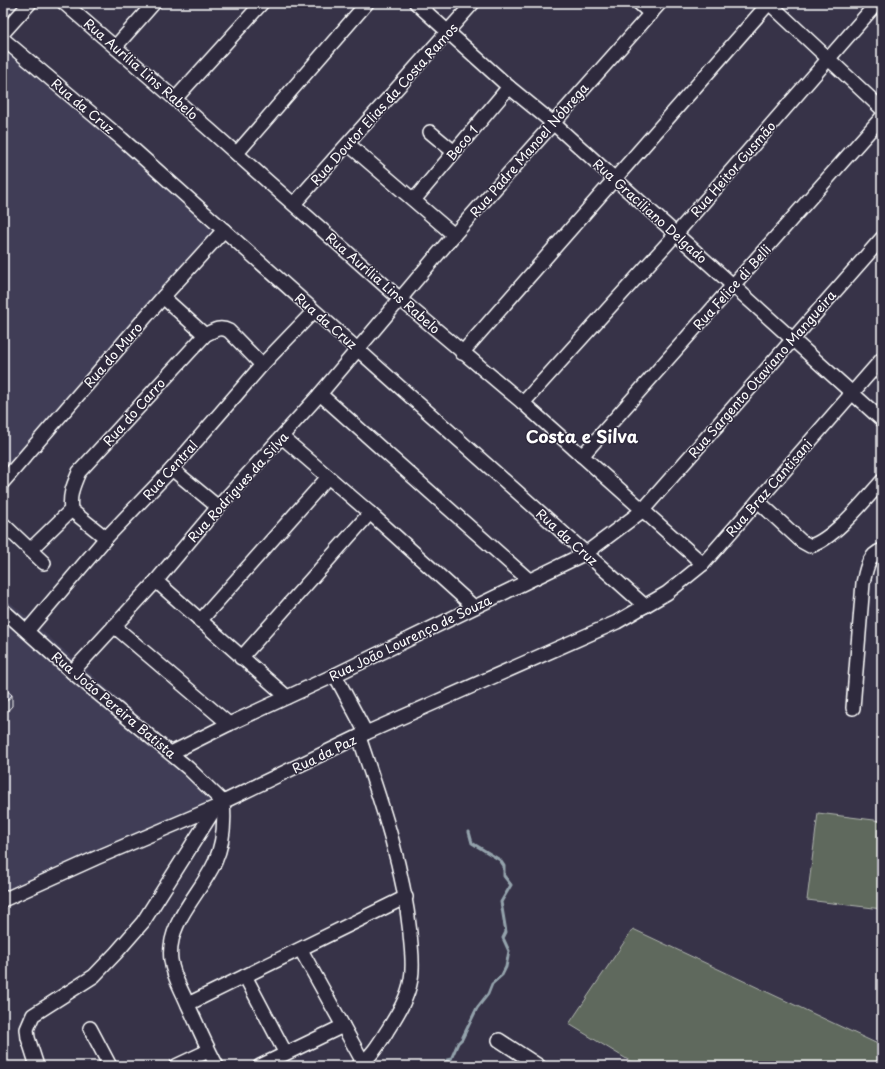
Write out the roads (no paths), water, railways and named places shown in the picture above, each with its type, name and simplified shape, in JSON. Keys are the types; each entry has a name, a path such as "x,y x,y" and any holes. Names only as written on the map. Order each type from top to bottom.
{"street":[{"path":"3,33 30,3"},
{"name":"Rua Aurília Lins Rabelo","path":"64,3 116,46 400,299 523,404 703,564"},
{"path":"116,46 154,3"},
{"path":"175,99 262,3"},
{"path":"237,153 367,3"},
{"name":"Rua Graciliano Delgado","path":"416,3 509,87 553,123 882,420"},
{"name":"Rua Doutor Elias da Costa Ramos","path":"294,204 473,3"},
{"path":"639,3 651,14"},
{"name":"Rua Padre Manoel Nóbrega","path":"400,299 454,235 660,3"},
{"path":"462,353 769,3 882,109"},
{"name":"Rua Heitor Gusmão","path":"523,404 830,60 877,3"},
{"name":"Rua da Cruz","path":"3,39 122,139 645,606"},
{"name":"Beco 1","path":"414,200 509,87"},
{"name":"Rua Felice di Belli","path":"582,456 882,118"},
{"path":"430,132 454,152"},
{"path":"348,144 454,235"},
{"name":"Rua do Muro","path":"3,482 224,230"},
{"name":"Rua Sargento Otaviano Mangueira","path":"642,511 882,238"},
{"path":"163,298 205,335"},
{"name":"Rua Rodrigues da Silva","path":"72,672 156,581 218,507 320,394 400,299"},
{"name":"Rua Central","path":"27,631 106,538 172,469 262,365 314,311"},
{"name":"Rua do Carro","path":"71,510 70,499 72,486 79,472 205,335 217,328 224,328 229,331 262,365"},
{"name":"Rua Braz Cantisani","path":"645,606 686,580 703,564 882,359"},
{"path":"320,394 529,580"},
{"path":"282,437 370,513 474,607"},
{"path":"172,469 218,507"},
{"path":"200,621 328,477"},
{"path":"758,501 801,541 810,546 820,542 831,534 882,481"},
{"path":"30,550 71,510 106,538"},
{"name":"Rua João Lourenço de Souza","path":"171,753 586,553 642,511"},
{"path":"242,658 370,513"},
{"path":"3,524 44,563"},
{"path":"853,708 863,583 868,564 872,556 882,550"},
{"path":"156,581 287,697"},
{"name":"Rua da Paz","path":"3,900 220,805 362,735 616,622 645,606"},
{"name":"Rua João Pereira Batista","path":"3,610 72,672 171,753 220,805"},
{"path":"114,626 229,724"},
{"path":"301,950 343,1026 361,1064 376,1049 409,990 412,977 412,959 406,897 384,811 362,735 335,675"},
{"path":"217,1066 208,1051 174,976 170,959 171,946 183,915 215,862 221,846 224,829 220,805"},
{"path":"37,1066 28,1038 29,1021 37,1012 94,976 144,922 220,805"},
{"path":"188,1004 301,950 406,897"},
{"path":"245,976 285,1052"},
{"path":"260,1066 285,1052 343,1026"},
{"path":"90,1028 110,1066"},
{"path":"498,1040 533,1064"},
{"path":"176,1066 208,1051"}],"waterway":[{"path":"445,1066 447,1060 451,1059 477,1008 488,994 492,984 502,975 506,967 509,951 503,938 506,932 501,902 511,885 504,876 504,866 500,860 472,843 469,832"}],"district":[{"name":"Costa e Silva","path":"582,437"}]}
